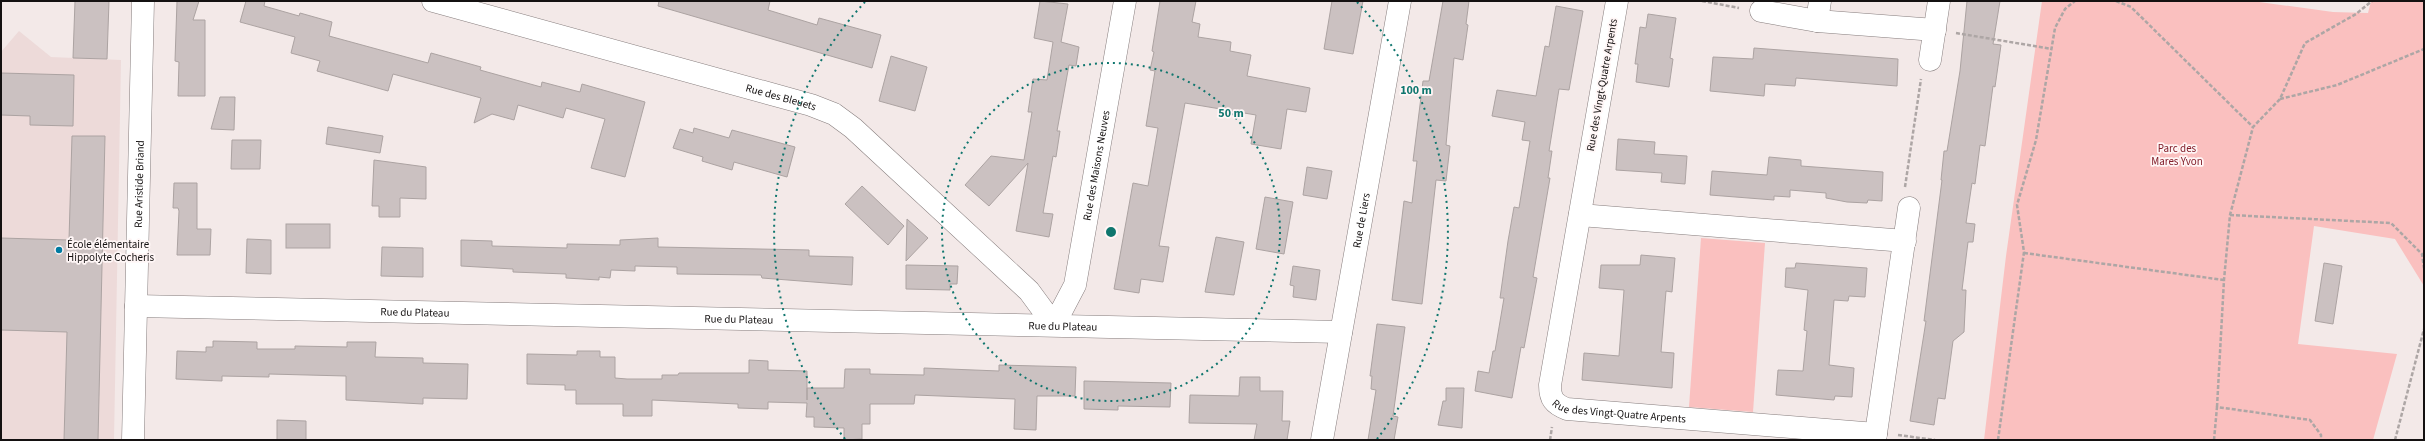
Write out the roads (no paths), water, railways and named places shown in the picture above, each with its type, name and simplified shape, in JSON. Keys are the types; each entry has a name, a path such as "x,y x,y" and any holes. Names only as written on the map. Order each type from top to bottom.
{"street":[{"name":"Rue Aristide Briand","path":"133,440 143,1"},
{"name":"Rue des Bleuets","path":"433,1 811,105 834,114 853,128 1029,291 1054,325"},
{"name":"Rue des Maisons Neuves","path":"1054,325 1074,285 1125,1"},
{"name":"Rue de Liers","path":"1322,440 1400,1"},
{"name":"Rue des Vingt-Quatre Arpents","path":"1617,1 1550,385 1550,395 1556,404 1567,409 1875,437"},
{"path":"1930,60 1939,1"},
{"path":"1761,11 1818,11 1935,30"},
{"path":"1875,437 1909,208"},
{"path":"1580,215 1905,241"},
{"name":"Rue du Plateau","path":"136,306 1341,332"}],"place":[{"name":"École élémentaire Hippolyte Cocheris","path":"59,250"}],"park label":[{"name":"Parc des Mares Yvon","path":"2177,154"}]}
